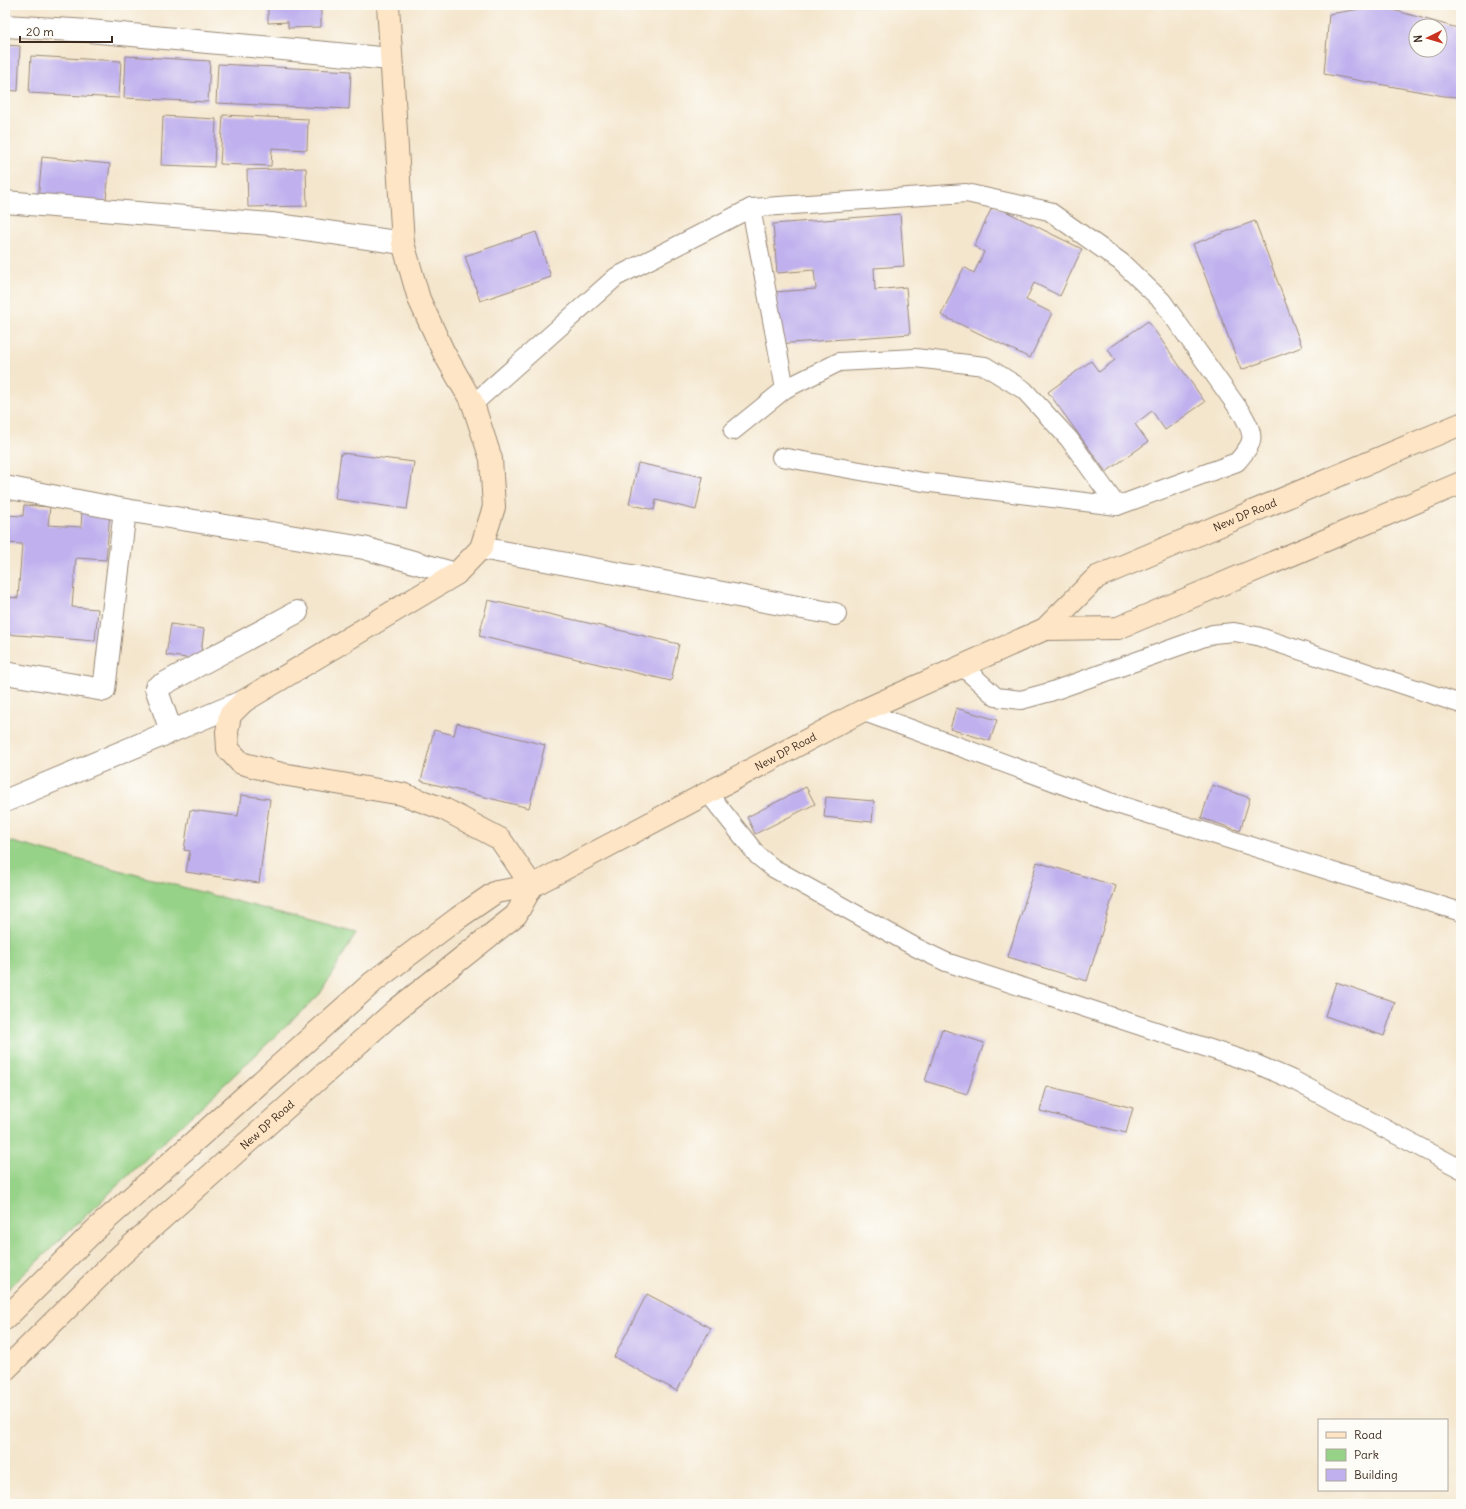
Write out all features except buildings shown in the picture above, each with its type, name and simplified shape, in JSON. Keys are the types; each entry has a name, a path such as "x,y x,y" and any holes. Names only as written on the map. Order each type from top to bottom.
{"main road":[{"path":"388,5 403,243 419,299 444,353 473,404 491,459 494,507 481,548 456,574 244,701 230,715 227,732 228,749 241,763 282,774 402,794 444,808 500,839 532,886"},
{"name":"New DP Road","path":"5,1319 96,1229 373,982 458,918 496,892 532,886 862,711 1045,629 1097,578 1461,424"},
{"name":"New DP Road","path":"1045,629 1118,628 1461,483"},
{"name":"New DP Road","path":"5,1370 121,1255 314,1083 396,1010 516,915 532,886"}],"street":[{"path":"5,26 89,31 391,59"},
{"path":"5,202 271,224 403,243"},
{"path":"5,487 125,510 364,548 456,574"},
{"path":"5,672 104,690 125,510"},
{"path":"481,548 834,614"},
{"path":"171,731 156,688 297,612"},
{"path":"5,801 244,701"}],"lane":[{"path":"473,404 616,277 751,208 966,193 1049,211 1121,262 1162,301 1243,415 1252,431 1250,447 1237,462 1117,506 923,482 781,457"},
{"path":"751,208 785,389"},
{"path":"733,431 785,389 839,362 915,358 985,366 1024,390 1069,439 1117,506"},
{"path":"962,666 996,697 1021,700 1050,692 1213,634 1234,632 1257,636 1461,704"},
{"path":"862,711 1106,801 1461,912"},
{"path":"708,793 758,856 773,868 917,948 946,962 1256,1064 1291,1079 1461,1170"}],"green space":[{"path":"5,840 356,933 320,994 5,1292"}]}
